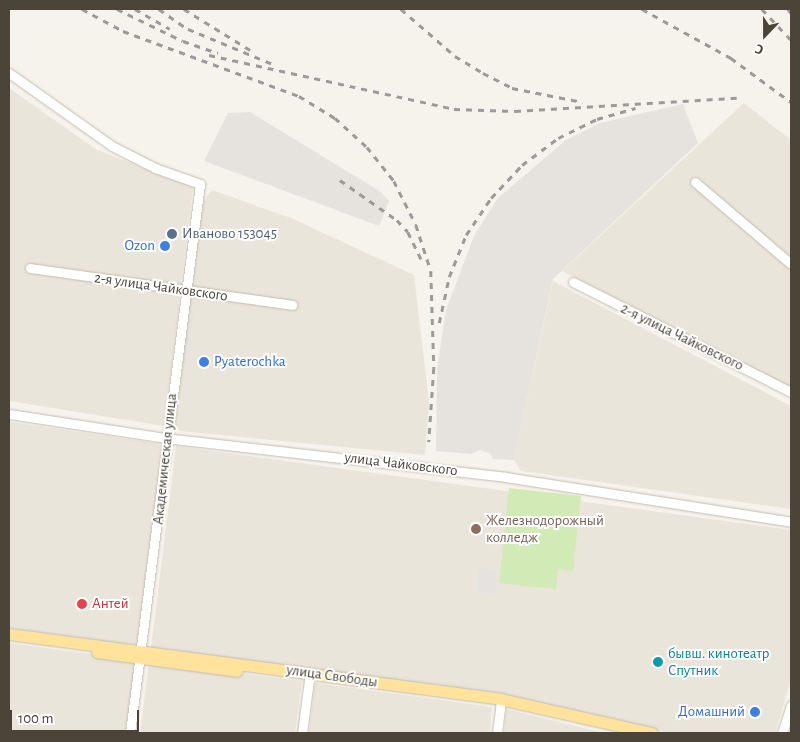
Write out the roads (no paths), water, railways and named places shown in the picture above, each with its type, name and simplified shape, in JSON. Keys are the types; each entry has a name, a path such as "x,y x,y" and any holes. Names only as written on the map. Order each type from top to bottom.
{"main road":[{"name":"улица Свободы","path":"9,634 309,680 500,702 621,733"},
{"name":"улица Свободы","path":"9,640 139,654 500,702 652,733"}],"street":[{"name":"Академическая улица","path":"9,73 112,146 155,168 200,184 166,438 156,536 130,733"},
{"path":"694,182 791,264"},
{"name":"2-я улица Чайковского","path":"30,268 186,292 292,305"},
{"name":"2-я улица Чайковского","path":"573,282 791,392"},
{"name":"улица Чайковского","path":"9,414 166,438 505,477 791,522"},
{"path":"302,733 309,680"},
{"path":"497,733 500,702"},
{"path":"782,733 791,705"}],"railway":[{"path":"82,9 123,31 299,96 335,118 367,147 394,181 416,225 431,271 434,368 429,442"},
{"path":"117,9 183,41 218,53"},
{"path":"135,9 170,29"},
{"path":"159,9 188,29 275,65"},
{"path":"184,9 250,50"},
{"path":"401,9 455,56 512,88 583,102"},
{"path":"642,9 731,58 791,102"},
{"path":"762,9 791,40"},
{"path":"788,9 791,13"},
{"path":"209,55 454,109 515,111 737,98"},
{"path":"439,323 449,277 466,235 491,198 522,165 558,138 597,119 635,108"},
{"path":"340,180 397,220 408,232 421,259"}],"place":[{"name":"Иваново 153045","path":"172,234"},
{"name":"Ozon","path":"165,246"},
{"name":"Pyaterochka","path":"204,362"},
{"name":"Железнодорожный колледж","path":"476,529"},
{"name":"Антей","path":"82,604"},
{"name":"бывш. кинотеатр Спутник","path":"658,662"},
{"name":"Домашний","path":"755,712"}]}
